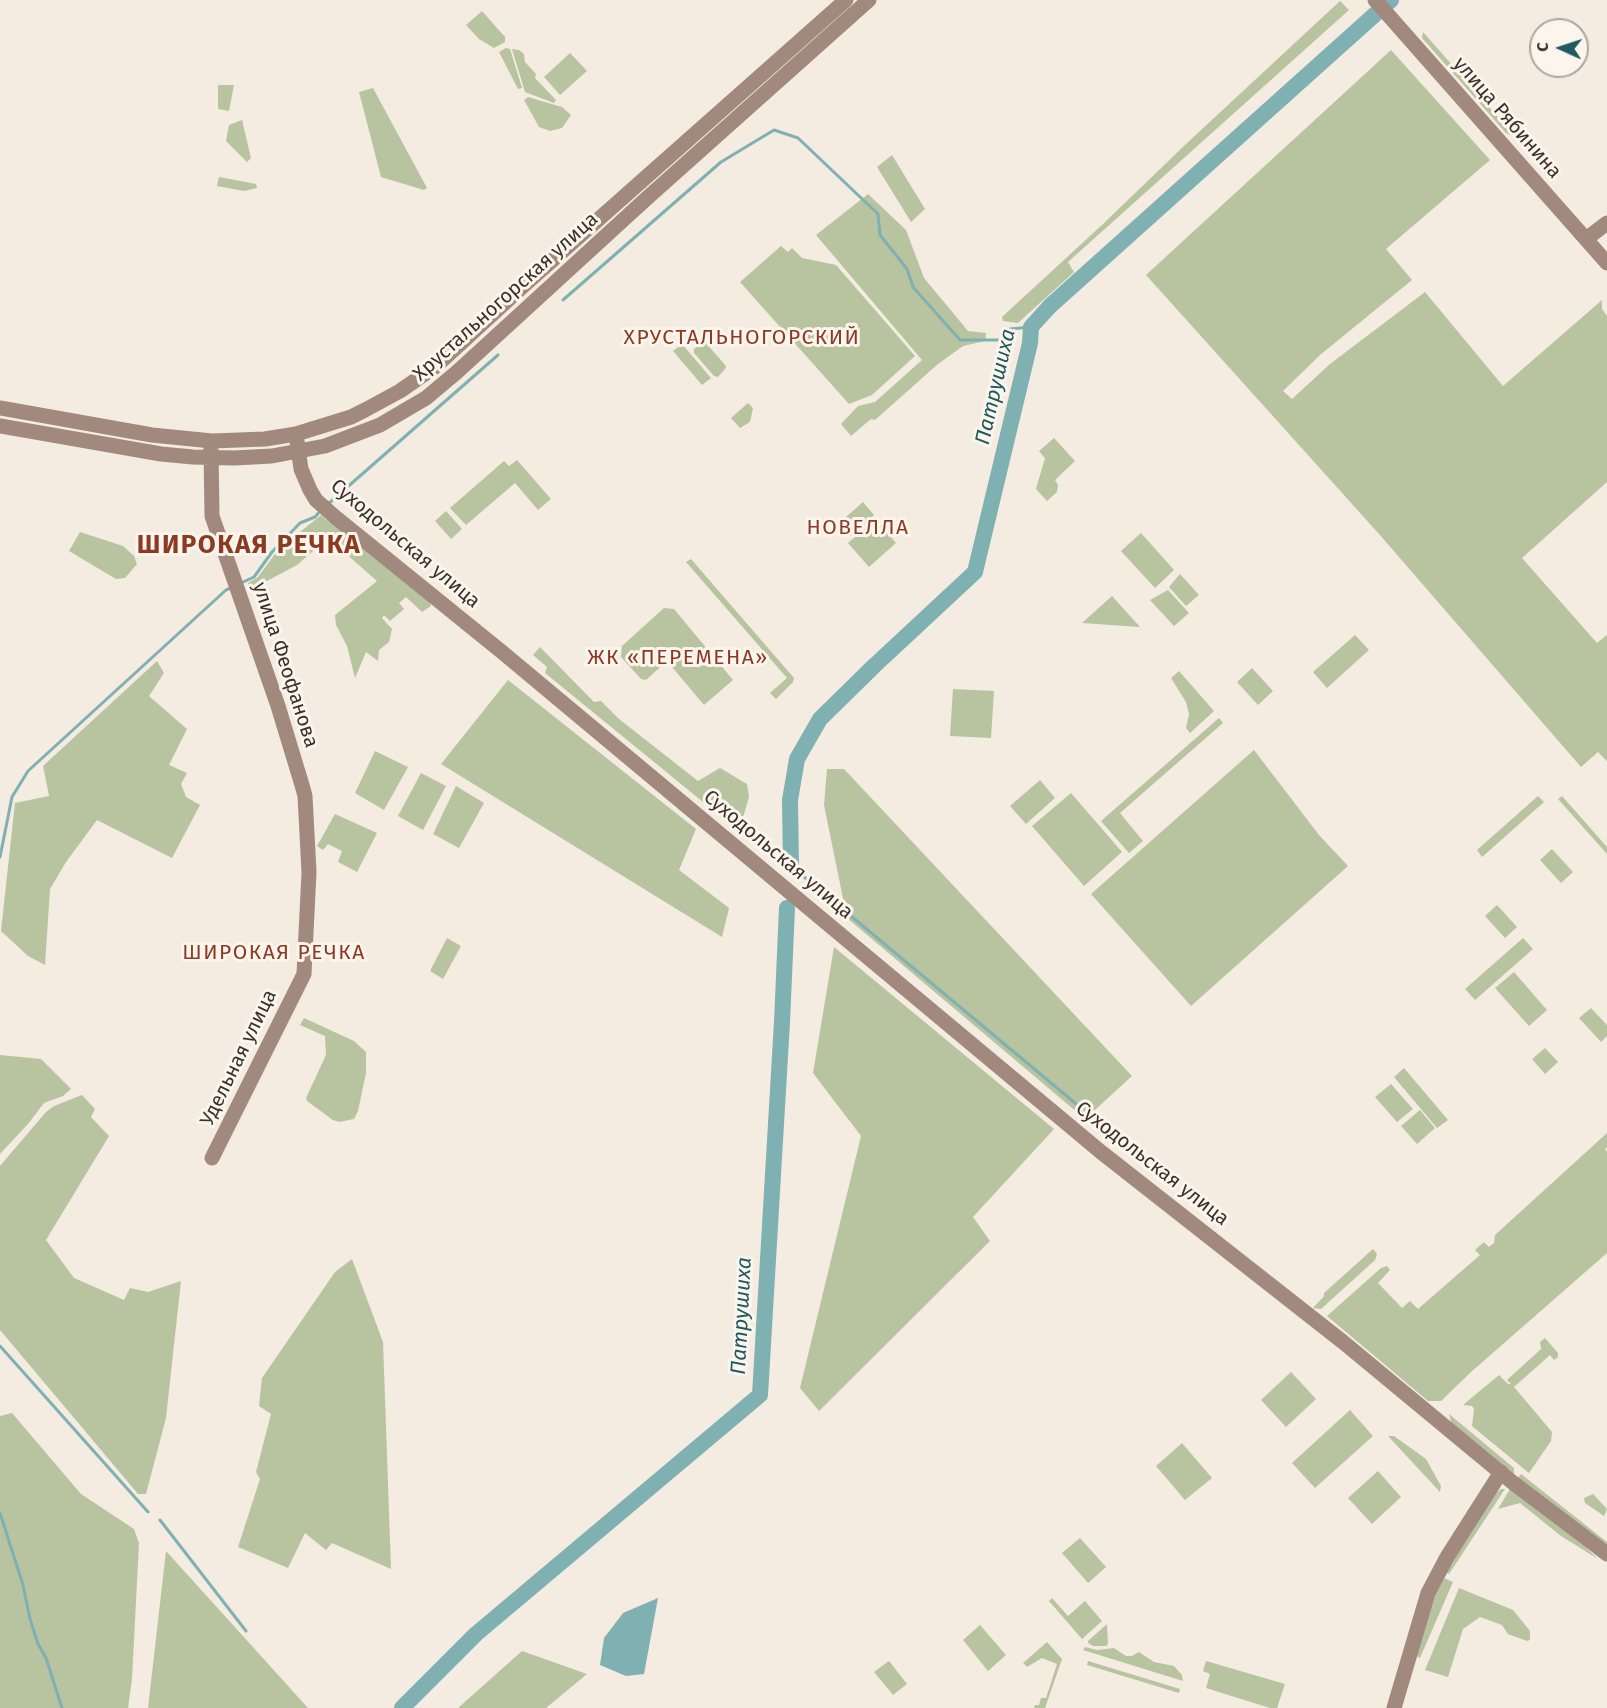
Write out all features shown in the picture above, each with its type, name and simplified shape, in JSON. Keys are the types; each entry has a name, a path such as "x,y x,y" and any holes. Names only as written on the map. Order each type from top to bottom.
{"street":[{"name":"Хрустальногорская улица","path":"779,70 846,0"},
{"name":"Хрустальногорская улица","path":"296,435 351,417 400,391 436,366 521,288 718,124 779,70 869,0"},
{"name":"улица Рябинина","path":"1375,0 1586,239 1604,254"},
{"name":"Хрустальногорская улица","path":"0,426 161,454 211,458 272,456 298,452 354,436 404,412 426,398 457,372 718,124"},
{"path":"1586,239 1607,223"},
{"path":"0,408 152,435 212,441 296,435"},
{"name":"Суходольская улица","path":"296,435 302,472 316,500 334,516 765,870 1101,1152 1343,1342 1586,1540 1607,1554"},
{"name":"улица Феофанова","path":"212,441 212,516 278,706 305,796"},
{"name":"Удельная улица","path":"212,1158 304,974 309,872 305,796"},
{"path":"1394,1708 1428,1593 1447,1557 1501,1472"}],"green space":[{"path":"1340,1 1349,10 1068,262 1074,272 1018,323 1003,321 1002,317"},
{"path":"482,11 505,37 505,42 494,48 479,39 466,25"},
{"path":"1423,32 1512,133 1510,135 1422,38"},
{"path":"506,48 510,49 522,88 518,89 499,52"},
{"path":"512,49 524,54 525,62 536,74 535,78 556,100 554,103 525,92"},
{"path":"1391,50 1490,160 1386,249 1412,280 1320,355 1283,391 1292,399 1330,364 1425,292 1503,386 1602,300 1602,309 1607,316 1607,482 1522,558 1597,643 1607,635 1607,761 1598,752 1581,767 1379,534 1146,275"},
{"path":"570,53 587,71 560,95 544,77"},
{"path":"218,85 234,85 229,111 218,109"},
{"path":"373,88 427,188 424,190 381,177 359,92"},
{"path":"528,97 562,107 571,115 562,128 550,131 539,127 524,100"},
{"path":"242,120 251,158 247,162 226,141 229,125"},
{"path":"892,155 925,209 911,222 877,167"},
{"path":"219,177 256,184 257,188 244,191 217,186"},
{"path":"868,194 906,230 924,278 968,331 986,333 985,341 963,346 938,364 875,420 871,419 851,436 841,424 858,406 875,402 922,360 816,235"},
{"path":"781,246 788,252 792,248 802,258 836,265 915,356 872,395 849,404 740,282"},
{"path":"705,342 726,366 718,377 714,376 694,353 694,349"},
{"path":"682,344 711,378 702,385 673,351"},
{"path":"748,403 753,408 750,422 740,428 731,418"},
{"path":"1054,438 1075,461 1055,480 1058,485 1057,492 1047,501 1036,489 1045,458 1039,451"},
{"path":"517,460 551,499 538,510 515,483 466,525 450,508 504,461 509,466"},
{"path":"863,502 874,515 851,536 839,523"},
{"path":"446,511 462,529 451,539 435,521"},
{"path":"321,515 329,522 333,522 430,602 431,606 422,612 406,597 399,603 404,609 390,621 384,615 382,618 392,629 389,642 379,650 378,661 366,652 355,678 347,646 336,625 335,615 377,581 328,538 297,565 250,590 248,583 258,577 278,550"},
{"path":"875,519 896,543 869,567 848,543"},
{"path":"80,532 123,546 134,556 137,564 125,578 116,579 69,551"},
{"path":"1141,533 1174,570 1155,588 1121,551"},
{"path":"691,559 794,678 793,682 776,699 770,693 787,678 686,562"},
{"path":"1180,574 1199,595 1186,606 1169,587"},
{"path":"1168,590 1189,613 1174,626 1150,600"},
{"path":"1112,596 1140,627 1082,623"},
{"path":"664,608 674,609 733,680 704,705 667,661 646,680 641,679 621,657 622,646"},
{"path":"1355,635 1369,650 1327,688 1313,672"},
{"path":"540,647 594,702 601,701 619,719 698,781 720,768 747,784 749,797 742,821 730,824 545,673 547,667 533,655"},
{"path":"157,661 164,673 149,696 187,729 169,765 187,773 181,784 186,797 200,805 172,858 97,820 66,862 50,889 45,965 28,956 1,931 15,803 49,796 43,766"},
{"path":"1252,668 1273,691 1258,705 1237,682"},
{"path":"1179,671 1214,711 1190,733 1186,728 1189,714 1186,702 1171,678"},
{"path":"508,680 696,829 679,870 729,908 722,937 441,764"},
{"path":"953,689 994,691 991,738 950,736"},
{"path":"1219,718 1223,723 1120,813 1143,841 1129,853 1101,821"},
{"path":"1254,750 1319,835 1348,866 1191,1006 1091,894"},
{"path":"375,751 408,767 384,810 355,793"},
{"path":"827,769 844,769 1132,1076 1085,1119 847,918 824,805"},
{"path":"421,773 446,786 423,830 398,816"},
{"path":"1040,780 1055,798 1026,824 1010,806"},
{"path":"456,786 484,803 459,848 433,834"},
{"path":"1071,793 1122,852 1084,886 1032,826"},
{"path":"1538,796 1544,802 1482,857 1477,850"},
{"path":"1562,796 1607,847 1607,854 1558,799"},
{"path":"335,814 377,833 357,872 338,862 342,851 328,844 323,850 317,846"},
{"path":"1552,849 1573,872 1561,883 1540,860"},
{"path":"1497,905 1517,927 1505,938 1485,916"},
{"path":"447,938 461,946 443,979 430,971"},
{"path":"1523,938 1533,949 1475,1000 1465,989"},
{"path":"834,947 1054,1129 973,1217 990,1241 819,1411 800,1388 861,1136 813,1073"},
{"path":"1514,972 1547,1010 1529,1026 1495,988"},
{"path":"1591,1008 1607,1025 1607,1036 1601,1042 1579,1018"},
{"path":"304,1018 354,1041 366,1052 366,1073 358,1111 354,1119 339,1122 333,1120 307,1101 306,1098 326,1055 325,1036 300,1025"},
{"path":"1545,1048 1558,1062 1545,1074 1532,1059"},
{"path":"0,1055 41,1059 71,1089 63,1096 44,1103 0,1154"},
{"path":"1404,1068 1448,1120 1437,1128 1394,1077"},
{"path":"1391,1084 1413,1109 1397,1122 1375,1097"},
{"path":"82,1095 95,1109 91,1117 109,1136 46,1240 74,1278 124,1300 130,1288 148,1292 181,1281 166,1418 146,1494 138,1494 0,1330 0,1166 46,1112 54,1106"},
{"path":"1420,1110 1435,1128 1417,1144 1401,1126"},
{"path":"1607,1133 1605,1149 1607,1152 1607,1253 1441,1401 1428,1401 1327,1316 1381,1268 1387,1266 1390,1270 1378,1283 1402,1308 1410,1301 1418,1309 1480,1255 1475,1250 1484,1242 1489,1247 1494,1243 1495,1235"},
{"path":"1373,1249 1377,1254 1375,1260 1321,1309 1313,1308 1324,1293"},
{"path":"352,1259 383,1342 391,1569 332,1543 326,1550 305,1533 288,1568 238,1547 260,1479 256,1472 271,1414 259,1406 262,1378 335,1272"},
{"path":"1545,1338 1558,1353 1558,1357 1554,1360 1550,1355 1514,1387 1552,1432 1551,1441 1529,1473 1472,1426 1474,1409 1472,1406 1463,1405 1499,1375 1511,1384 1507,1380 1541,1349 1540,1342"},
{"path":"1291,1372 1316,1399 1286,1427 1261,1400"},
{"path":"1350,1410 1373,1436 1315,1488 1292,1463"},
{"path":"12,1413 81,1494 134,1529 139,1543 132,1679 128,1708 0,1708 0,1416"},
{"path":"1449,1414 1514,1468 1514,1475 1452,1425"},
{"path":"1388,1436 1394,1436 1426,1459 1441,1486 1440,1492"},
{"path":"1182,1443 1212,1478 1185,1500 1156,1466"},
{"path":"1378,1471 1401,1497 1372,1524 1348,1498"},
{"path":"1521,1474 1607,1542 1607,1547 1518,1478"},
{"path":"1501,1489 1505,1489 1449,1574 1446,1572 1491,1497"},
{"path":"1510,1489 1598,1559 1561,1536 1520,1503 1498,1509"},
{"path":"1593,1494 1607,1509 1604,1516 1585,1503 1584,1498"},
{"path":"1080,1538 1106,1567 1088,1583 1062,1553"},
{"path":"166,1551 308,1708 148,1708"},
{"path":"1444,1578 1453,1582 1420,1658 1416,1656 1429,1607"},
{"path":"1459,1588 1513,1610 1530,1631 1530,1640 1508,1634 1502,1625 1480,1617 1463,1629 1448,1677 1425,1670"},
{"path":"1052,1598 1068,1616 1085,1601 1102,1621 1082,1639 1049,1601"},
{"path":"1107,1624 1108,1644 1106,1646 1093,1646 1088,1643 1088,1641"},
{"path":"980,1625 1006,1655 988,1671 963,1640"},
{"path":"1047,1642 1062,1659 1045,1708 1034,1708 1035,1705 1039,1705 1041,1698 1046,1698 1057,1664 1042,1658 1027,1667 1023,1663"},
{"path":"1085,1647 1097,1650 1114,1648 1126,1656 1139,1652 1154,1662 1174,1666 1182,1675 1183,1681 1083,1650"},
{"path":"522,1651 587,1674 546,1708 458,1708"},
{"path":"889,1661 907,1684 893,1695 874,1672"},
{"path":"1088,1661 1180,1689 1179,1693 1087,1665"},
{"path":"1206,1661 1285,1684 1277,1708 1270,1708 1206,1688 1210,1674 1203,1671"}],"water":[{"path":"658,1598 644,1674 626,1676 600,1665 604,1638 623,1613"}],"waterway":[{"name":"Патрушиха","path":"791,866 790,800 797,759 820,719 975,572 1030,343 1031,327 1050,306 1391,0"},
{"path":"563,300 721,162 774,130 798,138 878,214 880,235 907,269 913,287 960,340 999,340 1010,329 1031,327"},
{"path":"328,504 498,355"},
{"path":"241,583 254,577 272,552 300,523 315,517 321,510"},
{"path":"0,857 12,797 28,771 226,590 233,587"},
{"path":"791,866 1081,1108"},
{"name":"Патрушиха","path":"402,1708 476,1634 760,1395 787,908"},
{"path":"0,1346 148,1512"},
{"path":"0,1513 23,1585 30,1619 38,1644 46,1658 62,1708"},
{"path":"160,1520 246,1631"}],"district":[{"name":"ХРУСТАЛЬНОГОРСКИЙ","path":"742,338"},
{"name":"НОВЕЛЛА","path":"858,528"},
{"name":"ШИРОКАЯ РЕЧКА","path":"249,546"},
{"name":"ЖК «ПЕРЕМЕНА»","path":"678,658"},
{"name":"ШИРОКАЯ РЕЧКА","path":"274,953"}]}
